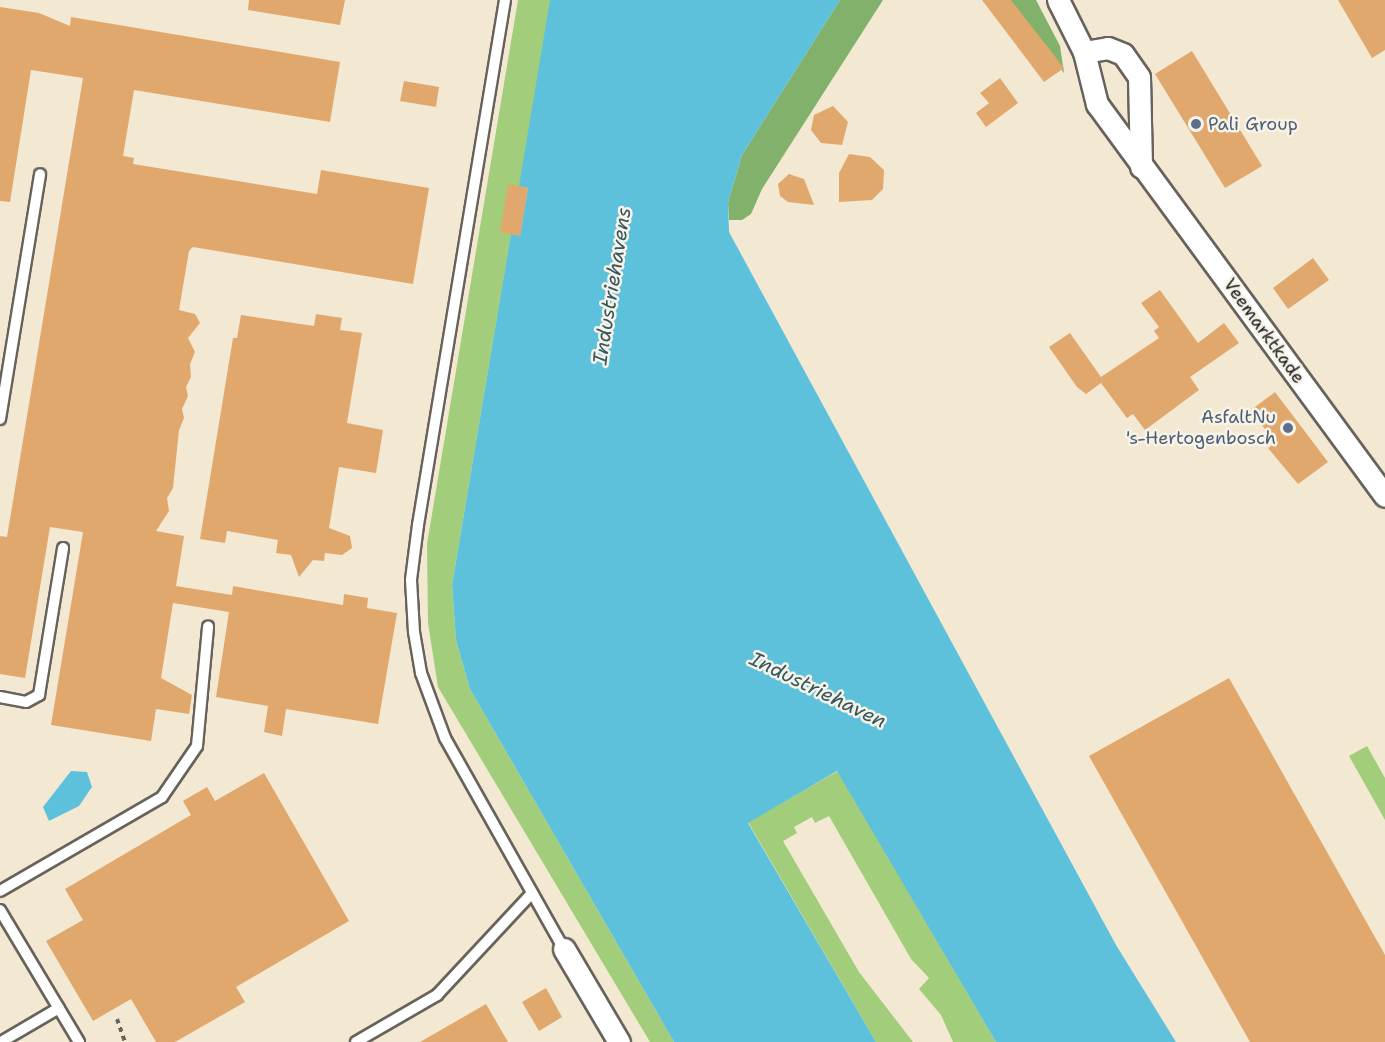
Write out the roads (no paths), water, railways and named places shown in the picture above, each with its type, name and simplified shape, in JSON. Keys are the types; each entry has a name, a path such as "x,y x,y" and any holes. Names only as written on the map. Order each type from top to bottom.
{"street":[{"name":"Veemarktkade","path":"1058,0 1084,52 1097,104 1141,168 1385,496"},
{"path":"1084,52 1108,48 1123,54 1139,76 1141,168"},
{"path":"564,949 619,1042"}],"lane":[{"path":"505,0 411,580 421,673 445,738 564,949"},
{"path":"0,419 40,174"},
{"path":"0,697 26,702 39,695 63,548"},
{"path":"0,891 162,797 197,746 208,627"},
{"path":"356,1042 437,995 532,893"},
{"path":"0,910 79,1042"},
{"path":"1,1042 59,1008"}],"water":[{"path":"550,0 840,0 742,155 728,202 729,232 1116,945 1176,1042 996,1042 837,771 748,823 876,1042 674,1042 470,689 456,640 452,585 511,234 520,235 528,188 519,186"},
{"path":"71,771 87,772 92,787 79,806 49,821 43,807"}],"place":[{"name":"Pali Group","path":"1196,124"},
{"name":"AsfaltNu 's-Hertogenbosch","path":"1288,428"}],"water label":[{"name":"Industriehavens","path":"612,286"},
{"name":"Industriehaven","path":"818,690"}]}
